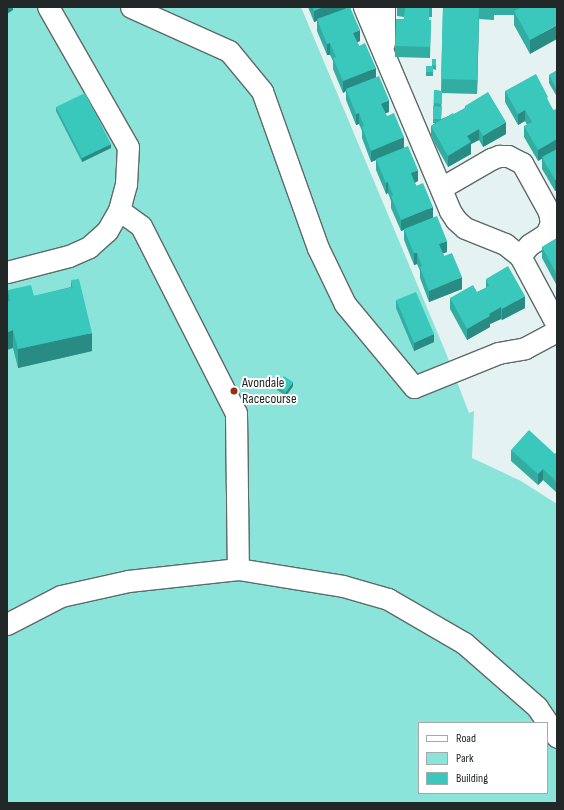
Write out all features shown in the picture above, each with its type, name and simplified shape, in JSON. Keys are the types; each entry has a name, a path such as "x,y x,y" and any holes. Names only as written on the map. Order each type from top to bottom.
{"street":[{"path":"7,272 69,256 89,247 107,231 119,210 126,184 128,147 48,7"},
{"path":"131,7 229,51 262,91 318,248 345,304 414,387 498,353 525,348 555,334 520,256 505,244 476,233 456,220 364,7"},
{"path":"384,7 385,54"},
{"path":"441,188 491,159 499,156 508,156 522,163 549,212 551,223 546,234 529,245 520,256"},
{"path":"119,210 141,226 236,413 238,569"},
{"path":"7,624 61,596 128,581 238,569 343,586 388,599 464,643 537,706 547,722"},
{"path":"548,723 557,737"}],"green space":[{"name":"Avondale Racecourse","path":"7,7 301,7 446,353 469,413 474,411 472,458 521,481 557,504 557,803 7,803"}],"building":[{"path":"313,7 323,7 314,11"},
{"path":"350,7 360,30 353,33 359,46 365,43 376,68 343,81 333,58 336,57 330,43 327,44 317,19"},
{"path":"405,7 429,7 429,20 431,20 430,47 395,46 396,19 404,19"},
{"path":"443,7 479,7 477,80 441,79"},
{"path":"522,7 557,7 557,25 530,40 514,11"},
{"path":"432,59 436,59 436,66 432,65"},
{"path":"426,66 433,66 433,72 426,72"},
{"path":"557,70 557,90 549,75"},
{"path":"536,74 553,110 556,109 557,112 557,139 538,150 524,126 532,122 525,110 518,114 505,91"},
{"path":"379,76 389,100 381,104 387,116 394,113 404,137 371,151 362,127 364,126 359,113 356,114 346,89"},
{"path":"434,90 442,91 442,104 434,103"},
{"path":"488,92 506,122 483,136 479,129 467,136 471,142 448,156 431,126 453,113 454,114 466,108 465,106"},
{"path":"85,93 111,144 82,158 56,107"},
{"path":"433,106 442,107 441,119 433,119"},
{"path":"408,146 418,170 411,173 416,186 423,183 433,207 401,220 391,196 393,195 388,182 386,183 376,159"},
{"path":"557,149 557,179 555,180 542,157"},
{"path":"437,216 447,241 439,244 444,256 452,253 462,277 429,291 420,267 422,266 417,253 414,253 404,229"},
{"path":"557,238 557,275 542,247"},
{"path":"508,266 525,296 502,309 501,307 489,314 490,316 467,329 450,298 473,285 477,292 489,286 486,279"},
{"path":"79,279 92,333 18,349 13,330 7,332 7,302 10,301 8,290 31,285 34,296 73,287 71,280"},
{"path":"416,292 434,334 414,343 396,300"},
{"path":"284,376 293,382 286,392 277,386"},
{"path":"529,430 555,454 557,452 557,482 543,469 538,474 511,450"}],"place":[{"name":"Avondale Racecourse","path":"234,391"}]}
